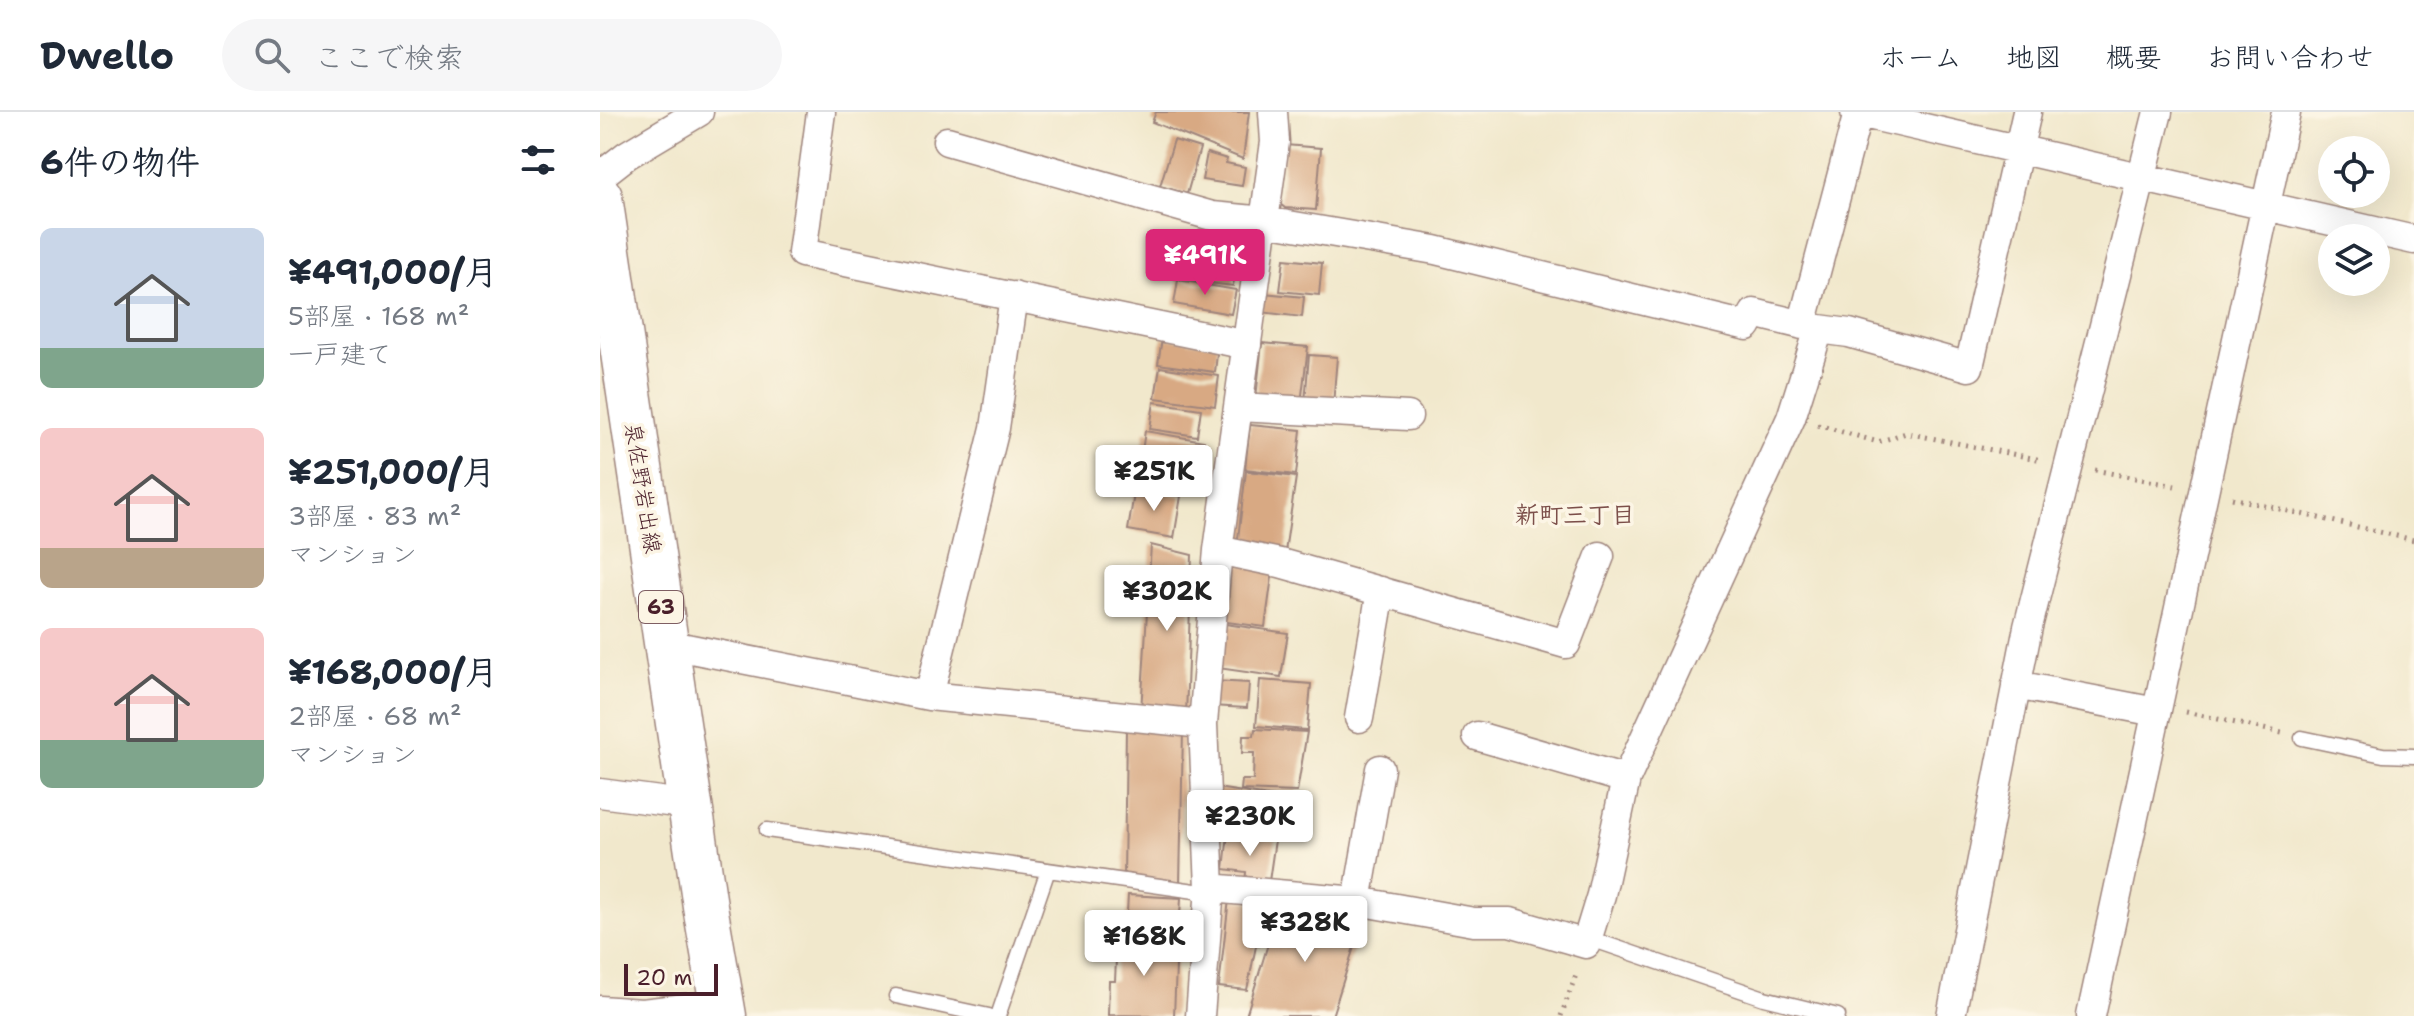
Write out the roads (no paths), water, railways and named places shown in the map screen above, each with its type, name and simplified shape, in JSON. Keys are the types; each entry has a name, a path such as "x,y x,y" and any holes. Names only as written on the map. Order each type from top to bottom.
{"main road":[{"name":"泉佐野岩出線","path":"600,197 603,243 723,1010"}],"street":[{"path":"600,176 671,120 699,112"},
{"path":"821,112 802,253 1247,345"},
{"path":"1200,1016 1209,890 1203,724 1218,550 1275,142 1273,112"},
{"path":"1209,890 1357,901 1474,922 1510,922 1587,941 1601,895 1626,779 1791,418 1856,112 2414,240"},
{"path":"947,141 1212,216 1265,221 1435,250 1747,326 1754,313 1849,333 1969,367 2027,112"},
{"path":"1951,1016 2016,685 2158,112"},
{"path":"2091,1016 2286,112"},
{"path":"929,696 995,428 1014,296"},
{"path":"1238,407 1408,416"},
{"path":"1218,550 1280,563 1566,644 1600,556"},
{"path":"1359,718 1381,591"},
{"path":"666,644 929,696 1203,724"},
{"path":"2016,685 2157,709"},
{"path":"1477,736 1626,779"},
{"path":"1357,901 1380,769"},
{"path":"600,793 690,805"},
{"path":"600,1010 642,1013 723,1010"}],"lane":[{"path":"2302,738 2383,755 2414,756"},
{"path":"767,830 1209,890"},
{"path":"998,1016 1048,870"},
{"path":"1587,941 1764,998 1838,1016"},
{"path":"896,996 989,1016"}],"district":[{"name":"新町三丁目","path":"1575,515"}]}
